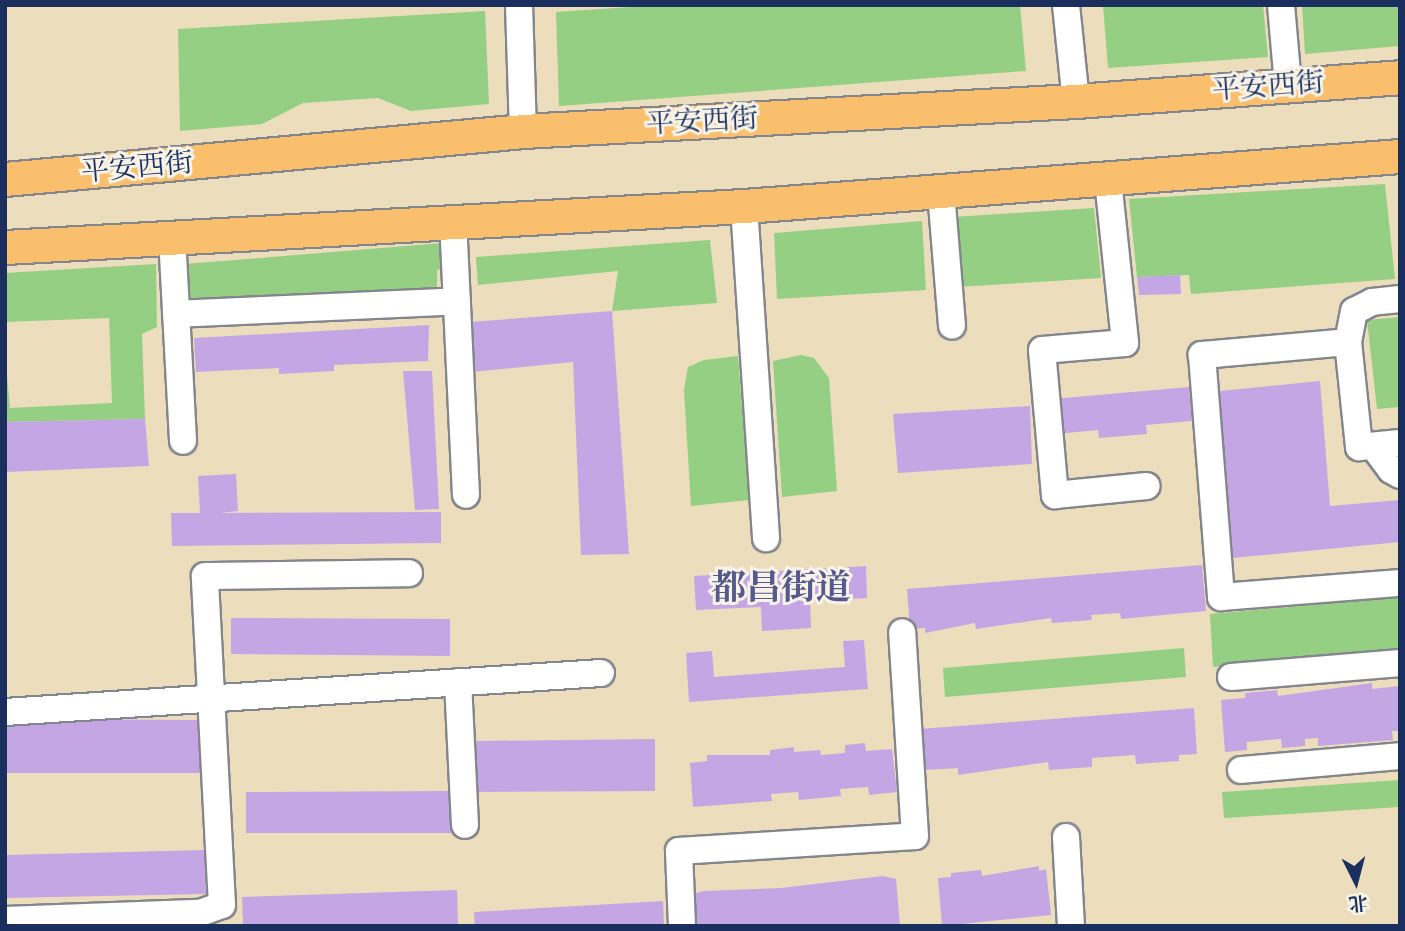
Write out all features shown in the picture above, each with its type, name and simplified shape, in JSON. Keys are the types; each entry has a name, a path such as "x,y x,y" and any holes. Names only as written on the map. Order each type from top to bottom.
{"main road":[{"name":"平安西街","path":"5,179 523,131 1076,101 1400,76"},
{"path":"5,247 453,220 744,206 1400,156"}],"street":[{"path":"519,5 523,131"},
{"path":"1066,5 1076,101"},
{"path":"1281,5 1288,85"},
{"path":"1108,180 1125,343 1042,351 1055,495 1147,486"},
{"path":"941,191 952,326"},
{"path":"744,206 766,538"},
{"path":"453,220 466,495"},
{"path":"172,237 183,441"},
{"path":"1400,299 1372,302 1354,311 1348,342 1359,447 1400,443"},
{"path":"176,314 457,301"},
{"path":"1348,342 1202,355 1221,597 1400,583"},
{"path":"1373,446 1391,470 1400,475"},
{"path":"5,920 65,922 200,913 222,905 205,576 409,573"},
{"path":"682,926 679,851 915,836 902,632"},
{"path":"1231,677 1400,663"},
{"path":"5,712 601,673"},
{"path":"458,682 465,825"},
{"path":"1241,770 1400,756"},
{"path":"1066,837 1071,926"}],"green space":[{"path":"660,5 1020,5 1026,71 559,106 556,12"},
{"path":"1103,5 1263,5 1268,57 1108,68"},
{"path":"1302,5 1400,5 1400,46 1305,54"},
{"path":"485,11 489,104 411,111 378,98 303,103 262,124 180,131 178,29"},
{"path":"1385,184 1395,279 1191,294 1189,275 1137,277 1129,199"},
{"path":"1094,208 1101,278 958,287 953,217"},
{"path":"922,221 926,290 777,299 774,233"},
{"path":"710,240 717,303 612,311 618,271 478,285 476,257"},
{"path":"443,243 447,268 437,270 437,294 190,308 185,264"},
{"path":"156,264 157,327 142,334 145,419 5,422 5,353 10,408 112,403 109,318 5,322 5,273"},
{"path":"1400,317 1400,407 1377,409 1367,320"},
{"path":"801,355 814,358 829,378 837,491 782,497 773,361"},
{"path":"738,356 749,500 691,506 684,390 688,367 704,360"},
{"path":"1400,597 1400,652 1213,667 1210,614"},
{"path":"1184,648 1186,677 945,697 943,668"},
{"path":"1400,780 1400,807 1224,818 1222,792"}],"building":[{"path":"1180,275 1181,294 1139,295 1137,277"},
{"path":"612,311 629,554 581,555 573,362 472,372 471,322"},
{"path":"429,325 428,361 334,365 334,371 279,374 279,368 196,372 194,338"},
{"path":"403,371 432,371 439,509 415,510"},
{"path":"1320,381 1330,506 1400,500 1400,542 1222,559 1211,392"},
{"path":"1189,387 1192,421 1146,425 1147,434 1099,438 1098,430 1056,434 1053,399"},
{"path":"1030,406 1032,464 898,473 893,414"},
{"path":"145,419 149,466 5,472 5,422"},
{"path":"236,474 238,511 220,513 441,512 441,543 172,546 171,513 200,513 198,476"},
{"path":"1202,565 1206,611 1121,619 1120,613 1091,615 1092,620 1052,623 1051,618 976,629 975,623 925,633 925,628 910,629 907,589"},
{"path":"866,566 867,598 810,601 811,628 762,631 761,607 696,610 694,576"},
{"path":"231,618 450,619 450,656 231,654"},
{"path":"864,640 868,689 689,702 686,653 712,651 714,677 845,667 843,641"},
{"path":"1372,683 1372,689 1400,686 1400,731 1392,731 1393,740 1318,746 1318,738 1305,739 1305,746 1282,748 1281,739 1247,742 1247,750 1225,752 1221,700 1245,698 1245,693 1277,690 1278,696"},
{"path":"1194,708 1197,754 1179,755 1179,761 1136,764 1135,755 1092,758 1092,767 1049,770 1048,762 958,775 958,768 924,770 920,729"},
{"path":"5,719 202,720 202,773 5,773"},
{"path":"655,739 655,791 476,792 476,741"},
{"path":"865,743 866,751 892,749 897,792 869,795 868,787 840,789 841,796 799,800 798,792 771,794 772,801 693,807 690,763 707,761 707,755 770,755 770,750 794,747 794,752 820,750 821,755 845,753 845,745"},
{"path":"453,791 453,833 246,833 246,792"},
{"path":"205,850 206,894 5,898 5,855"},
{"path":"1039,866 1039,871 1046,869 1051,915 942,926 938,878 951,877 951,873 981,870 982,876"},
{"path":"883,876 896,879 900,926 691,926 689,895 704,891 781,888"},
{"path":"457,890 458,926 243,926 242,897"},
{"path":"663,901 664,926 475,926 474,912"}],"district":[{"name":"都昌街道","path":"781,588"}]}
